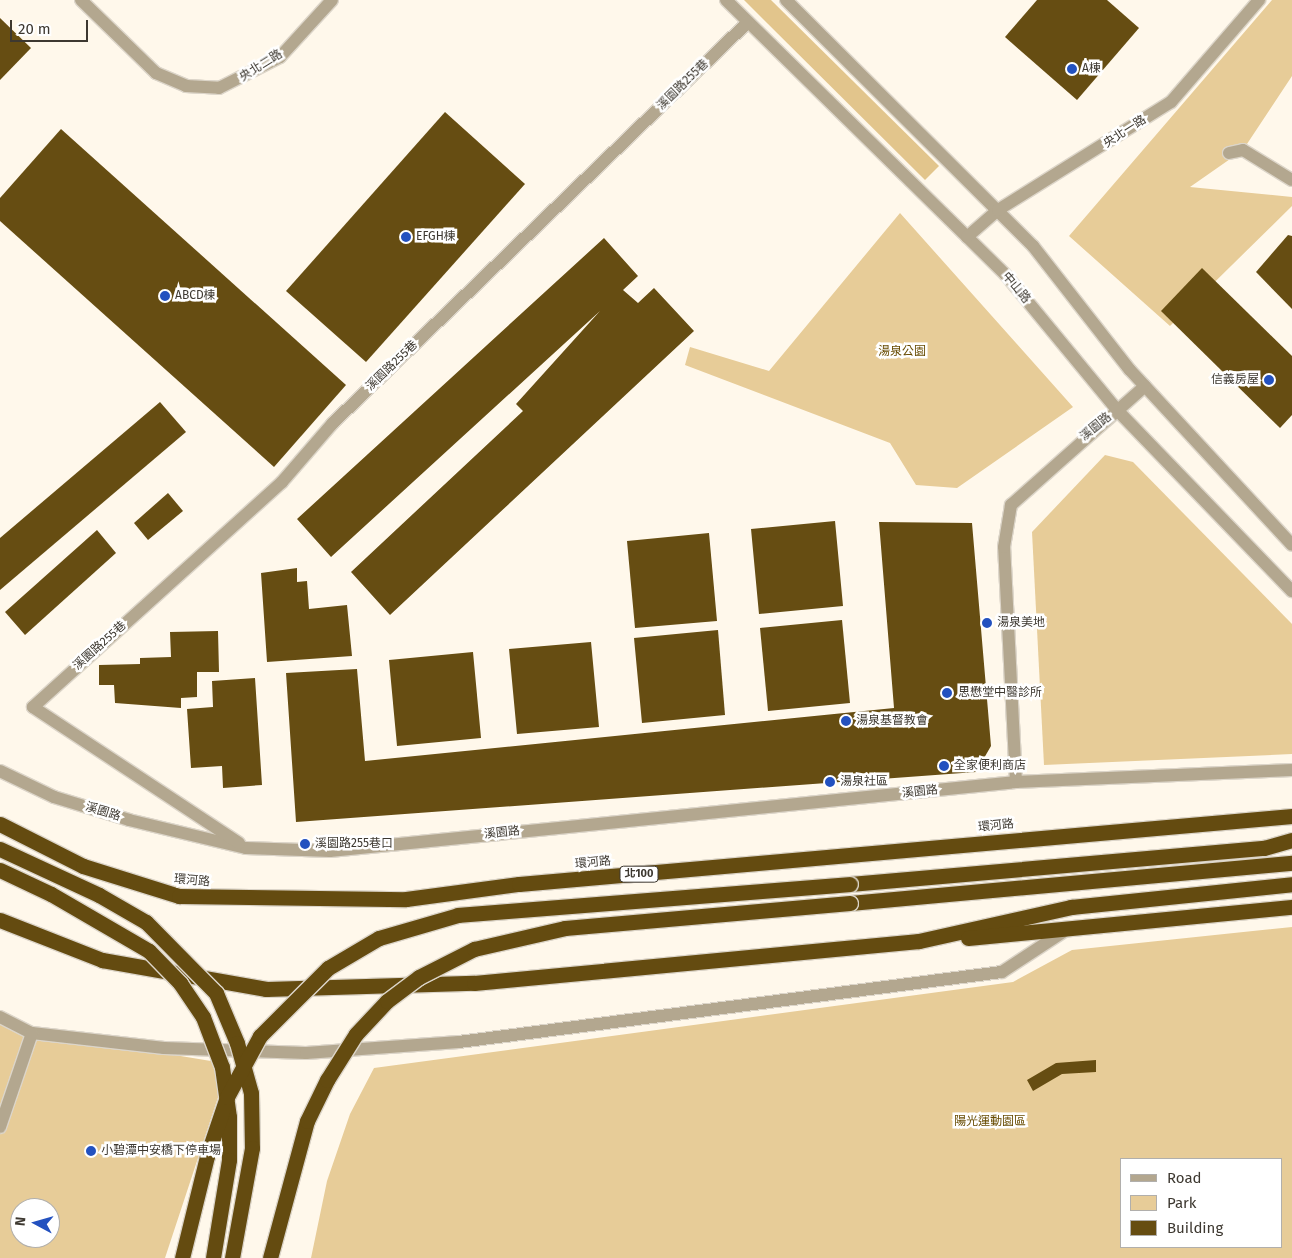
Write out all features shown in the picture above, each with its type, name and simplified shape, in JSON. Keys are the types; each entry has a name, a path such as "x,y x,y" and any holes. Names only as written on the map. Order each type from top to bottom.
{"highway":[{"name":"環河路","path":"0,824 92,870 179,896 386,899 1292,816"},
{"path":"182,1258 207,1156 227,1097 260,1036 328,968 379,938 458,915 850,884 1264,848 1292,840"},
{"path":"0,849 100,895 146,922 216,993 237,1043 251,1093 252,1148 232,1258"},
{"path":"270,1258 306,1121 327,1080 356,1034 387,1001 419,977 474,949 564,928 1292,862"},
{"path":"0,870 51,894 149,951 180,983 203,1017 222,1067 230,1117 229,1160 213,1258"},
{"path":"919,941 1071,907 1292,884"},
{"path":"0,920 102,960 266,989 474,982 919,941 1063,932 1292,907"}],"street":[{"name":"央北二路","path":"81,0 156,73 186,86 218,88 280,57 332,0"},
{"name":"中山路","path":"726,0 1005,274 1118,410 1292,591"},
{"name":"央北一路","path":"967,237 998,210 1171,102 1259,0"},
{"path":"791,2 1033,246 1145,386 1292,545"},
{"name":"溪園路255巷","path":"246,848 33,706 282,482 332,424 748,22"},
{"path":"1229,153 1243,150 1292,180"},
{"name":"溪園路","path":"1016,782 1004,547 1011,505 1145,386"},
{"name":"溪園路","path":"0,770 54,797 246,848 330,852 1016,782 1292,770"},
{"path":"0,1017 32,1033 164,1048 306,1053 459,1042 1002,972 1063,932"},
{"path":"0,1127 32,1033"}],"green space":[{"path":"1272,0 1292,0 1292,76 1243,150 1190,187 1292,197 1292,206 1170,326 1069,236"},
{"name":"湯泉公園","path":"900,213 1073,407 957,488 916,485 890,443 685,365 690,347 769,371"},
{"path":"1105,455 1133,462 1292,624 1292,754 1044,765 1032,532"},
{"name":"陽光運動園區","path":"1292,927 1292,1258 311,1258 327,1181 350,1114 374,1068 1013,982 1072,950"},
{"name":"小碧潭中安橋下停車場","path":"0,1022 11,1028 229,1064 165,1258 0,1258"}],"shaded area":[{"path":"744,0 771,0 939,166 925,180"}],"building":[{"name":"A棟","path":"1037,0 1107,0 1139,28 1077,100 1005,37"},
{"path":"0,18 31,48 0,80"},
{"name":"EFGH棟","path":"445,112 525,184 366,362 286,291"},
{"name":"ABCD棟","path":"61,129 346,385 274,467 0,221 0,198"},
{"path":"1288,235 1292,236 1292,309 1256,272"},
{"path":"604,238 638,276 623,290 638,303 654,288 694,331 390,615 351,572 523,411 516,404 600,311 331,557 297,519"},
{"path":"1202,268 1292,356 1292,415 1280,428 1161,311"},
{"path":"160,402 186,432 0,590 0,538"},
{"path":"168,493 183,511 148,540 134,523"},
{"path":"835,521 843,606 759,614 751,529"},
{"path":"879,522 972,523 991,746 976,772 296,822 286,673 357,669 365,761 894,708"},
{"path":"97,530 116,553 25,635 5,612"},
{"path":"709,533 717,621 635,628 627,541"},
{"path":"297,568 297,582 307,581 309,609 347,605 352,656 267,662 261,573"},
{"path":"842,620 850,703 768,711 760,628"},
{"path":"718,630 725,715 642,723 634,638"},
{"path":"218,631 219,672 197,672 197,697 181,698 181,708 115,703 114,685 99,685 99,665 140,664 140,658 171,657 170,632"},
{"path":"591,642 599,727 517,734 509,649"},
{"path":"473,652 481,738 397,746 389,660"},
{"path":"255,678 262,785 223,788 222,766 191,768 187,709 213,707 212,681"},
{"path":"1096,1060 1096,1072 1062,1074 1033,1091 1027,1080 1056,1063"}],"place":[{"name":"A棟","path":"1072,69"},
{"name":"EFGH棟","path":"406,237"},
{"name":"ABCD棟","path":"165,296"},
{"name":"信義房屋","path":"1269,380"},
{"name":"湯泉美地","path":"987,623"},
{"name":"思懋堂中醫診所","path":"947,693"},
{"name":"湯泉基督教會","path":"846,721"},
{"name":"全家便利商店","path":"944,766"},
{"name":"湯泉社區","path":"830,782"},
{"name":"溪園路255巷口","path":"305,844"},
{"name":"小碧潭中安橋下停車場","path":"91,1151"}]}
